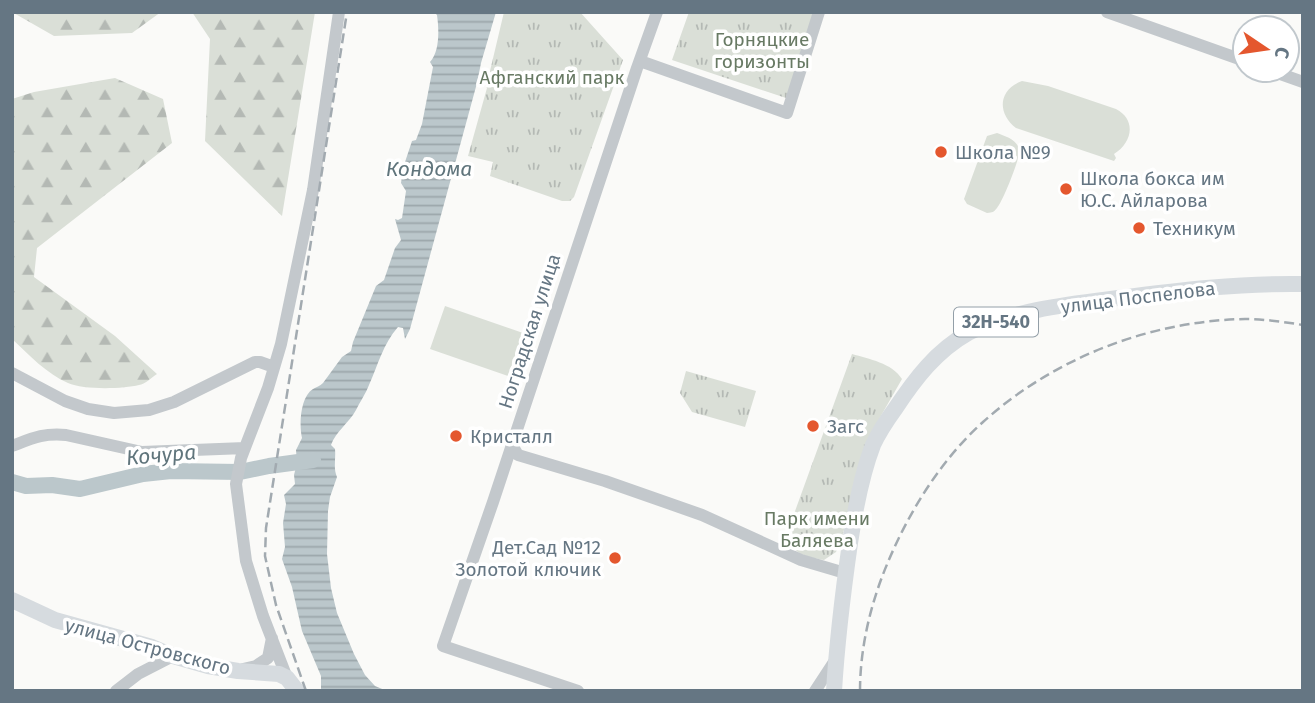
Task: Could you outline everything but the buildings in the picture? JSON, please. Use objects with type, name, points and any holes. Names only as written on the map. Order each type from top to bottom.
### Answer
[{"type":"main road","name":"улица Поспелова","points":[[845,573],[853,521],[874,443],[930,362],[953,342],[970,332],[1022,314],[1074,304],[1219,286],[1303,284]]},
{"type":"main road","name":"32Н-540","points":[[834,691],[845,573]]},
{"type":"main road","name":"улица Островского","points":[[12,600],[55,620],[152,647],[173,656],[208,666],[279,674],[292,684]]},
{"type":"street","points":[[292,684],[263,616],[246,561],[236,484],[243,453],[268,388],[281,344],[313,191],[339,12]]},
{"type":"street","name":"Ноградская улица","points":[[578,691],[443,646],[657,12]]},
{"type":"street","points":[[640,61],[787,113],[820,12]]},
{"type":"street","points":[[1107,12],[1231,56]]},
{"type":"street","points":[[12,373],[65,401],[88,409],[114,413],[149,411],[174,402],[255,362],[274,366]]},
{"type":"street","points":[[12,446],[45,434],[54,434],[142,452],[243,453]]},
{"type":"street","points":[[512,445],[518,455],[605,481],[702,515],[801,559],[845,573]]},
{"type":"street","points":[[238,671],[263,663],[268,657],[272,638]]},
{"type":"street","points":[[116,691],[138,674],[173,656]]},
{"type":"street","points":[[816,691],[836,659]]},
{"type":"green space","points":[[12,12],[161,12],[132,33],[54,36]]},
{"type":"green space","points":[[192,12],[315,12],[282,216],[205,141],[210,39]]},
{"type":"green space","name":"Афганский парк","points":[[504,12],[580,12],[623,60],[574,197],[570,201],[562,201],[490,176],[493,162],[468,156],[487,88],[482,76],[490,71]]},
{"type":"green space","name":"Горняцкие горизонты","points":[[689,12],[815,12],[786,98],[672,60]]},
{"type":"green space","points":[[115,78],[163,99],[172,143],[37,248],[34,277],[115,336],[157,374],[139,385],[93,388],[75,385],[53,375],[12,339],[12,99],[34,92]]},
{"type":"green space","points":[[1022,81],[1048,86],[1116,109],[1123,114],[1130,132],[1125,144],[1114,154],[1114,161],[1016,128],[1006,116],[1003,102],[1008,90]]},
{"type":"green space","points":[[997,133],[1014,141],[1019,154],[1011,180],[999,204],[994,212],[987,213],[967,204],[964,199],[987,136]]},
{"type":"green space","points":[[445,306],[523,333],[508,376],[430,349]]},
{"type":"green space","name":"Парк имени Баляева","points":[[852,354],[886,365],[902,379],[863,451],[842,538],[836,552],[824,560],[796,551],[786,536]]},
{"type":"green space","points":[[686,371],[756,391],[745,427],[692,412],[680,393]]},
{"type":"water","name":"Кондома","points":[[434,12],[496,12],[410,329],[405,339],[403,328],[398,327],[393,334],[356,410],[331,445],[335,449],[337,477],[328,511],[327,554],[331,588],[337,613],[365,675],[375,686],[387,691],[321,691],[321,676],[302,631],[292,587],[282,559],[285,547],[284,495],[295,484],[296,450],[302,438],[301,419],[305,398],[323,383],[342,357],[351,351],[376,286],[384,280],[395,248],[401,240],[395,219],[402,218],[406,191],[401,183],[404,165],[412,141],[416,140],[422,124],[433,67],[430,62],[437,46],[438,21]]},
{"type":"waterway","name":"Кочура","points":[[12,482],[26,486],[52,485],[80,489],[143,474],[171,471],[240,472],[313,460]]},
{"type":"railway","points":[[306,691],[276,605],[265,556],[266,528],[347,12]]},
{"type":"railway","points":[[860,691],[868,625],[882,577],[897,543],[940,469],[983,422],[1040,379],[1105,347],[1139,336],[1209,321],[1245,319],[1303,325]]},
{"type":"place","name":"Школа №9","points":[[941,152]]},
{"type":"place","name":"Школа бокса им Ю.С. Айларова","points":[[1066,189]]},
{"type":"place","name":"Техникум","points":[[1139,228]]},
{"type":"place","name":"Загс","points":[[813,426]]},
{"type":"place","name":"Кристалл","points":[[456,436]]},
{"type":"place","name":"Дет.Сад №12 Золотой ключик","points":[[615,558]]}]
